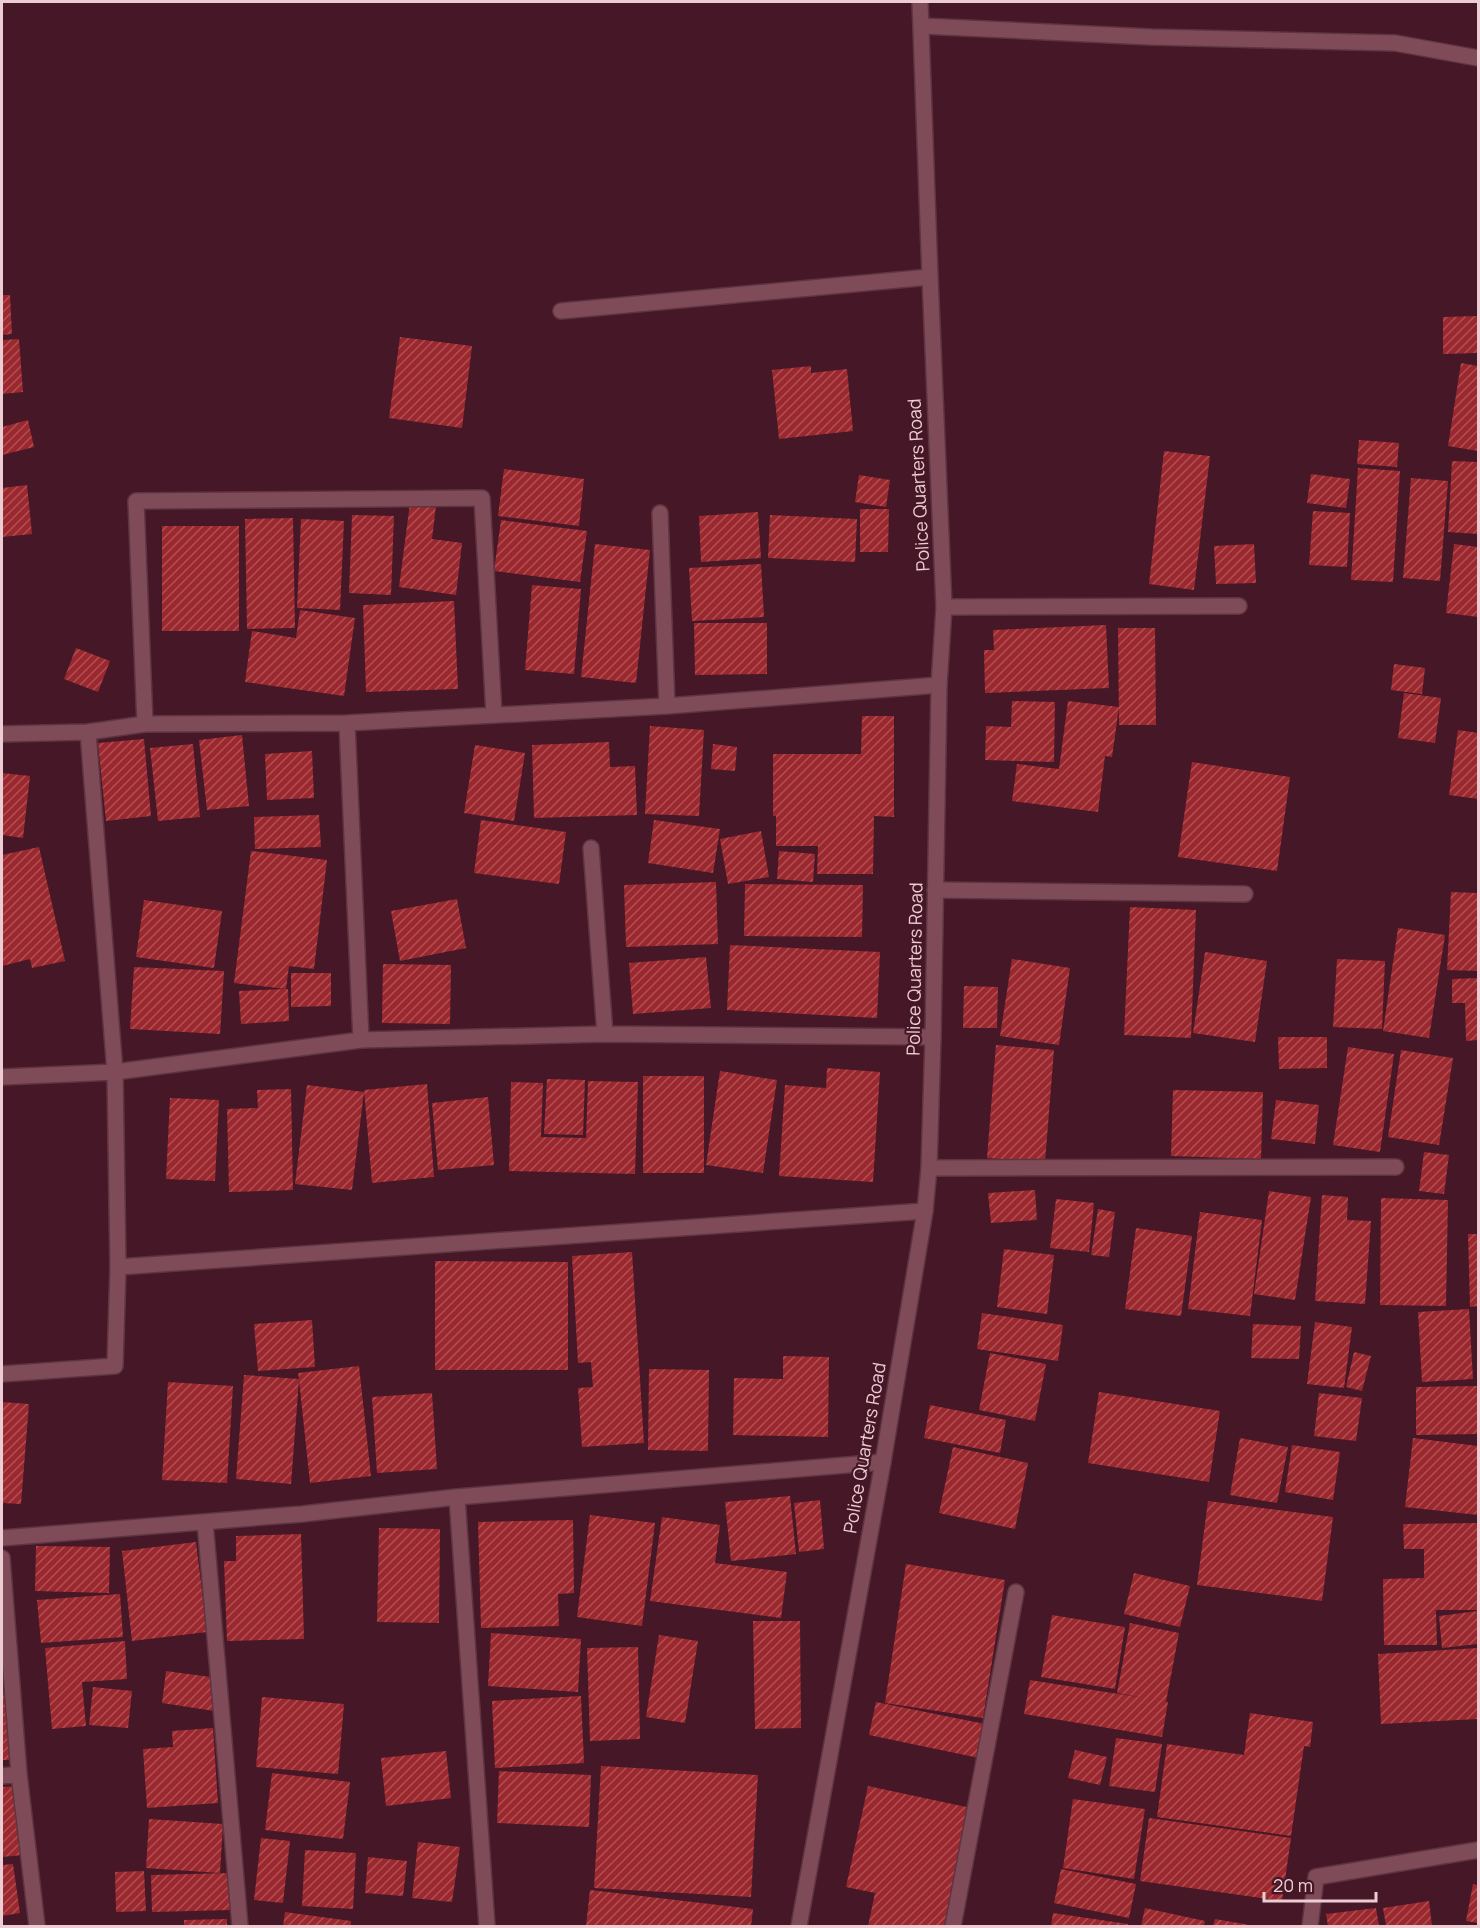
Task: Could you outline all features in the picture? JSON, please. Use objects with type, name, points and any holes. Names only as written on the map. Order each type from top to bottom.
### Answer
[{"type":"street","name":"Police Quarters Road","points":[[799,1926],[883,1462],[925,1211],[929,1168],[939,685],[944,607],[920,2]]},
{"type":"street","points":[[922,26],[1151,37],[1395,43],[1479,58]]},
{"type":"street","points":[[561,311],[930,277]]},
{"type":"street","points":[[145,724],[136,501],[482,498],[494,715]]},
{"type":"street","points":[[660,513],[667,706]]},
{"type":"street","points":[[944,607],[1239,606]]},
{"type":"street","points":[[2,734],[88,732],[145,724],[347,723],[667,706],[939,685]]},
{"type":"street","points":[[347,723],[361,1040]]},
{"type":"street","points":[[2,1374],[115,1365],[118,1267],[115,1072],[88,732]]},
{"type":"street","points":[[591,848],[605,1034]]},
{"type":"street","points":[[935,890],[1245,894]]},
{"type":"street","points":[[2,1077],[115,1072],[361,1040],[605,1034],[933,1037]]},
{"type":"street","points":[[929,1168],[1396,1167]]},
{"type":"street","points":[[118,1267],[925,1211]]},
{"type":"street","points":[[2,1538],[302,1514],[457,1497],[883,1462]]},
{"type":"street","points":[[457,1497],[487,1926]]},
{"type":"street","points":[[205,1522],[240,1926]]},
{"type":"street","points":[[2,1558],[19,1774],[37,1926]]},
{"type":"street","points":[[953,1926],[1016,1592]]},
{"type":"street","points":[[2,1776],[19,1774]]},
{"type":"street","points":[[1310,1926],[1316,1877],[1479,1850]]},
{"type":"building","points":[[2,295],[10,295],[12,334],[2,335]]},
{"type":"building","points":[[1478,316],[1478,353],[1443,354],[1443,317]]},
{"type":"building","points":[[400,337],[472,346],[462,428],[389,418]]},
{"type":"building","points":[[19,339],[23,392],[2,394],[2,340]]},
{"type":"building","points":[[1461,363],[1478,366],[1478,451],[1448,446]]},
{"type":"building","points":[[811,366],[811,373],[847,369],[853,431],[779,439],[772,370]]},
{"type":"building","points":[[28,420],[34,447],[2,455],[2,427]]},
{"type":"building","points":[[1359,440],[1399,443],[1397,467],[1357,464]]},
{"type":"building","points":[[1164,451],[1210,456],[1194,590],[1149,584]]},
{"type":"building","points":[[1452,461],[1478,462],[1478,534],[1448,532]]},
{"type":"building","points":[[1358,468],[1400,471],[1393,582],[1351,580]]},
{"type":"building","points":[[504,469],[584,479],[579,526],[498,516]]},
{"type":"building","points":[[1311,474],[1350,479],[1346,508],[1307,503]]},
{"type":"building","points":[[859,475],[890,480],[886,507],[855,502]]},
{"type":"building","points":[[1411,478],[1448,481],[1440,581],[1403,578]]},
{"type":"building","points":[[27,485],[32,534],[2,537],[2,488]]},
{"type":"building","points":[[410,503],[436,506],[432,539],[462,543],[456,595],[399,587]]},
{"type":"building","points":[[860,509],[889,509],[888,552],[860,552]]},
{"type":"building","points":[[1313,511],[1350,513],[1347,567],[1309,565]]},
{"type":"building","points":[[758,512],[761,558],[701,562],[699,516]]},
{"type":"building","points":[[352,515],[394,516],[391,595],[349,593]]},
{"type":"building","points":[[770,515],[857,519],[855,562],[768,558]]},
{"type":"building","points":[[293,518],[295,628],[247,629],[245,519]]},
{"type":"building","points":[[301,519],[344,521],[340,610],[297,608]]},
{"type":"building","points":[[501,520],[587,531],[580,582],[494,571]]},
{"type":"building","points":[[162,526],[239,526],[239,631],[162,631]]},
{"type":"building","points":[[595,544],[650,550],[636,683],[581,677]]},
{"type":"building","points":[[1254,544],[1256,583],[1216,584],[1214,546]]},
{"type":"building","points":[[1454,544],[1478,547],[1478,617],[1446,613]]},
{"type":"building","points":[[761,564],[764,617],[692,621],[689,568]]},
{"type":"building","points":[[532,585],[581,589],[574,674],[525,670]]},
{"type":"building","points":[[454,601],[458,689],[366,692],[363,605]]},
{"type":"building","points":[[300,610],[355,618],[344,696],[245,682],[252,631],[296,638]]},
{"type":"building","points":[[694,623],[767,623],[767,674],[695,675]]},
{"type":"building","points":[[1106,625],[1109,688],[985,693],[984,650],[994,650],[993,630]]},
{"type":"building","points":[[1118,628],[1155,628],[1156,725],[1119,725]]},
{"type":"building","points":[[76,648],[110,661],[98,692],[64,679]]},
{"type":"building","points":[[1394,664],[1425,668],[1422,694],[1391,690]]},
{"type":"building","points":[[1404,693],[1441,698],[1435,743],[1398,738]]},
{"type":"building","points":[[1012,701],[1055,702],[1054,762],[985,760],[986,726],[1011,727]]},
{"type":"building","points":[[1068,701],[1119,707],[1112,757],[1105,756],[1098,812],[1012,801],[1017,764],[1059,769]]},
{"type":"building","points":[[862,716],[894,716],[894,817],[874,816],[873,874],[817,874],[818,846],[776,846],[776,816],[773,816],[773,754],[861,754]]},
{"type":"building","points":[[650,726],[704,730],[699,816],[645,814]]},
{"type":"building","points":[[1458,730],[1478,733],[1478,799],[1449,795]]},
{"type":"building","points":[[242,735],[249,806],[207,810],[199,740]]},
{"type":"building","points":[[144,739],[151,816],[106,821],[98,743]]},
{"type":"building","points":[[609,742],[610,767],[635,766],[637,815],[534,818],[532,745]]},
{"type":"building","points":[[193,744],[200,817],[158,821],[150,748]]},
{"type":"building","points":[[713,744],[737,747],[735,771],[711,769]]},
{"type":"building","points":[[475,745],[525,753],[514,821],[464,813]]},
{"type":"building","points":[[312,751],[314,798],[267,800],[265,754]]},
{"type":"building","points":[[1192,762],[1290,777],[1277,871],[1178,857]]},
{"type":"building","points":[[2,773],[30,776],[23,838],[2,835]]},
{"type":"building","points":[[319,815],[321,847],[255,849],[254,817]]},
{"type":"building","points":[[481,820],[566,832],[559,884],[474,873]]},
{"type":"building","points":[[654,820],[720,829],[713,873],[648,863]]},
{"type":"building","points":[[761,831],[769,877],[728,884],[720,839]]},
{"type":"building","points":[[39,847],[65,961],[32,968],[30,959],[2,966],[2,855]]},
{"type":"building","points":[[251,851],[327,860],[314,969],[289,966],[286,989],[234,983]]},
{"type":"building","points":[[779,851],[815,854],[813,882],[777,879]]},
{"type":"building","points":[[716,882],[718,944],[626,947],[624,885]]},
{"type":"building","points":[[745,884],[863,885],[862,937],[744,936]]},
{"type":"building","points":[[1451,892],[1478,893],[1478,971],[1447,970]]},
{"type":"building","points":[[457,899],[466,948],[400,961],[391,911]]},
{"type":"building","points":[[144,900],[222,911],[214,968],[136,957]]},
{"type":"building","points":[[1130,907],[1196,910],[1191,1038],[1124,1035]]},
{"type":"building","points":[[1398,928],[1445,935],[1429,1038],[1383,1031]]},
{"type":"building","points":[[730,945],[880,952],[877,1018],[727,1010]]},
{"type":"building","points":[[1205,952],[1267,961],[1255,1042],[1193,1033]]},
{"type":"building","points":[[706,957],[711,1008],[633,1014],[629,963]]},
{"type":"building","points":[[1012,959],[1070,968],[1059,1045],[1000,1036]]},
{"type":"building","points":[[1337,959],[1385,961],[1382,1029],[1333,1027]]},
{"type":"building","points":[[383,964],[451,965],[450,1024],[382,1023]]},
{"type":"building","points":[[134,967],[224,971],[220,1034],[130,1029]]},
{"type":"building","points":[[291,973],[331,973],[331,1006],[291,1007]]},
{"type":"building","points":[[1478,978],[1478,1040],[1466,1041],[1465,1003],[1452,1003],[1452,979]]},
{"type":"building","points":[[964,986],[998,987],[997,1028],[963,1028]]},
{"type":"building","points":[[288,989],[289,1021],[241,1024],[239,991]]},
{"type":"building","points":[[1278,1037],[1327,1037],[1327,1068],[1279,1069]]},
{"type":"building","points":[[996,1045],[1054,1050],[1045,1162],[987,1158]]},
{"type":"building","points":[[1348,1047],[1394,1054],[1380,1152],[1333,1145]]},
{"type":"building","points":[[1401,1050],[1453,1058],[1439,1145],[1388,1137]]},
{"type":"building","points":[[827,1068],[880,1072],[873,1182],[779,1176],[785,1085],[826,1088]]},
{"type":"building","points":[[720,1071],[777,1080],[763,1173],[706,1165]]},
{"type":"building","points":[[643,1076],[704,1076],[704,1173],[643,1173]]},
{"type":"building","points":[[547,1079],[585,1080],[583,1135],[544,1134]]},
{"type":"building","points":[[588,1081],[638,1082],[635,1174],[509,1171],[511,1082],[543,1083],[541,1137],[586,1138]]},
{"type":"building","points":[[427,1084],[434,1177],[372,1183],[364,1090]]},
{"type":"building","points":[[307,1085],[364,1092],[352,1190],[295,1184]]},
{"type":"building","points":[[291,1089],[293,1190],[229,1192],[227,1109],[258,1108],[257,1090]]},
{"type":"building","points":[[1173,1090],[1263,1092],[1261,1159],[1171,1156]]},
{"type":"building","points":[[488,1097],[494,1165],[438,1170],[432,1103]]},
{"type":"building","points":[[170,1098],[219,1100],[215,1181],[166,1179]]},
{"type":"building","points":[[1276,1100],[1319,1105],[1315,1144],[1271,1139]]},
{"type":"building","points":[[1424,1152],[1449,1155],[1444,1194],[1419,1191]]},
{"type":"building","points":[[1035,1190],[1037,1220],[991,1223],[988,1193]]},
{"type":"building","points":[[1269,1191],[1311,1197],[1295,1300],[1254,1294]]},
{"type":"building","points":[[1322,1195],[1348,1197],[1347,1220],[1371,1221],[1365,1304],[1315,1301]]},
{"type":"building","points":[[1381,1198],[1448,1200],[1446,1306],[1380,1305]]},
{"type":"building","points":[[1056,1199],[1094,1203],[1089,1252],[1050,1248]]},
{"type":"building","points":[[1098,1209],[1115,1212],[1109,1257],[1091,1255]]},
{"type":"building","points":[[1200,1212],[1262,1220],[1250,1316],[1188,1309]]},
{"type":"building","points":[[1136,1228],[1192,1236],[1181,1316],[1125,1309]]},
{"type":"building","points":[[1468,1234],[1478,1234],[1478,1306],[1470,1307]]},
{"type":"building","points":[[1004,1249],[1054,1255],[1047,1314],[997,1307]]},
{"type":"building","points":[[632,1252],[644,1443],[582,1447],[578,1388],[593,1387],[591,1362],[578,1363],[572,1256]]},
{"type":"building","points":[[435,1261],[568,1262],[568,1370],[435,1370]]},
{"type":"building","points":[[1469,1309],[1473,1379],[1422,1382],[1418,1312]]},
{"type":"building","points":[[982,1313],[1063,1325],[1058,1361],[977,1349]]},
{"type":"building","points":[[312,1320],[315,1367],[258,1371],[254,1324]]},
{"type":"building","points":[[1315,1322],[1352,1327],[1344,1388],[1307,1384]]},
{"type":"building","points":[[1253,1324],[1301,1326],[1299,1359],[1251,1358]]},
{"type":"building","points":[[1354,1352],[1371,1356],[1362,1391],[1346,1387]]},
{"type":"building","points":[[990,1353],[1046,1364],[1035,1421],[979,1410]]},
{"type":"building","points":[[783,1356],[829,1357],[828,1437],[733,1435],[734,1378],[783,1379]]},
{"type":"building","points":[[359,1366],[371,1476],[310,1483],[299,1380],[291,1484],[236,1479],[244,1375],[299,1379],[298,1373]]},
{"type":"building","points":[[649,1369],[709,1370],[708,1451],[648,1450]]},
{"type":"building","points":[[168,1382],[233,1386],[227,1483],[162,1480]]},
{"type":"building","points":[[1477,1386],[1478,1434],[1416,1435],[1416,1387]]},
{"type":"building","points":[[1099,1392],[1220,1411],[1209,1482],[1088,1463]]},
{"type":"building","points":[[432,1393],[437,1469],[377,1473],[372,1397]]},
{"type":"building","points":[[1319,1393],[1362,1398],[1356,1441],[1314,1436]]},
{"type":"building","points":[[2,1402],[29,1404],[21,1504],[2,1503]]},
{"type":"building","points":[[930,1405],[1006,1420],[1000,1453],[924,1438]]},
{"type":"building","points":[[1240,1438],[1288,1447],[1277,1503],[1230,1495]]},
{"type":"building","points":[[1413,1438],[1478,1446],[1478,1515],[1405,1507]]},
{"type":"building","points":[[1292,1445],[1340,1452],[1333,1500],[1285,1492]]},
{"type":"building","points":[[953,1447],[1028,1463],[1015,1529],[939,1513]]},
{"type":"building","points":[[790,1496],[796,1554],[731,1561],[725,1502]]},
{"type":"building","points":[[820,1500],[824,1549],[799,1552],[794,1503]]},
{"type":"building","points":[[1208,1501],[1333,1517],[1322,1601],[1197,1585]]},
{"type":"building","points":[[590,1515],[655,1523],[642,1626],[577,1617]]},
{"type":"building","points":[[662,1517],[720,1525],[715,1563],[787,1572],[781,1618],[650,1601]]},
{"type":"building","points":[[573,1520],[574,1593],[558,1594],[559,1626],[481,1628],[478,1522]]},
{"type":"building","points":[[1478,1523],[1478,1610],[1436,1610],[1437,1645],[1384,1645],[1383,1579],[1424,1578],[1424,1549],[1404,1549],[1403,1524]]},
{"type":"building","points":[[379,1528],[440,1529],[439,1623],[377,1622]]},
{"type":"building","points":[[301,1534],[304,1639],[227,1641],[224,1561],[236,1561],[236,1536]]},
{"type":"building","points":[[196,1542],[207,1632],[132,1641],[122,1551]]},
{"type":"building","points":[[36,1546],[110,1547],[109,1593],[35,1591]]},
{"type":"building","points":[[906,1564],[1005,1580],[983,1718],[885,1703]]},
{"type":"building","points":[[1134,1573],[1190,1586],[1180,1627],[1124,1614]]},
{"type":"building","points":[[120,1594],[123,1637],[41,1643],[37,1600]]},
{"type":"building","points":[[1478,1611],[1478,1644],[1442,1648],[1439,1616]]},
{"type":"building","points":[[1052,1615],[1125,1627],[1115,1689],[1041,1677]]},
{"type":"building","points":[[753,1621],[800,1621],[801,1728],[755,1729]]},
{"type":"building","points":[[1130,1623],[1179,1633],[1162,1737],[1024,1714],[1030,1680],[1144,1698],[1117,1693]]},
{"type":"building","points":[[491,1633],[581,1639],[578,1692],[488,1686]]},
{"type":"building","points":[[659,1635],[698,1641],[685,1723],[646,1717]]},
{"type":"building","points":[[125,1641],[127,1679],[82,1682],[86,1726],[52,1729],[45,1648]]},
{"type":"building","points":[[638,1647],[640,1739],[590,1741],[587,1648]]},
{"type":"building","points":[[1478,1648],[1478,1719],[1381,1724],[1378,1654]]},
{"type":"building","points":[[166,1671],[218,1678],[214,1711],[162,1703]]},
{"type":"building","points":[[93,1687],[132,1691],[128,1728],[89,1725]]},
{"type":"building","points":[[2,1691],[7,1691],[9,1760],[2,1760]]},
{"type":"building","points":[[581,1696],[584,1763],[495,1768],[492,1701]]},
{"type":"building","points":[[262,1697],[344,1704],[338,1774],[256,1767]]},
{"type":"building","points":[[876,1702],[985,1724],[979,1758],[869,1735]]},
{"type":"building","points":[[1250,1713],[1313,1722],[1310,1747],[1304,1746],[1291,1836],[1157,1817],[1167,1744],[1244,1755]]},
{"type":"building","points":[[213,1728],[218,1803],[147,1808],[143,1749],[173,1747],[172,1731]]},
{"type":"building","points":[[1116,1738],[1162,1744],[1155,1792],[1109,1786]]},
{"type":"building","points":[[1075,1750],[1107,1757],[1100,1785],[1068,1778]]},
{"type":"building","points":[[446,1751],[451,1798],[386,1806],[381,1758]]},
{"type":"building","points":[[601,1766],[758,1775],[751,1897],[594,1888]]},
{"type":"building","points":[[499,1771],[591,1775],[589,1827],[497,1823]]},
{"type":"building","points":[[272,1773],[350,1782],[343,1839],[265,1830]]},
{"type":"building","points":[[17,1786],[23,1855],[2,1857],[2,1787]]},
{"type":"building","points":[[868,1786],[971,1808],[946,1926],[868,1926],[875,1893],[846,1887]]},
{"type":"building","points":[[1073,1799],[1145,1809],[1134,1879],[1063,1868]]},
{"type":"building","points":[[1149,1818],[1291,1838],[1282,1901],[1140,1881]]},
{"type":"building","points":[[149,1819],[223,1824],[220,1873],[146,1868]]},
{"type":"building","points":[[261,1838],[290,1841],[283,1903],[254,1900]]},
{"type":"building","points":[[418,1842],[460,1847],[452,1902],[412,1898]]},
{"type":"building","points":[[305,1850],[356,1853],[353,1909],[302,1906]]},
{"type":"building","points":[[368,1857],[407,1861],[403,1896],[365,1893]]},
{"type":"building","points":[[13,1864],[20,1913],[2,1916],[2,1865]]},
{"type":"building","points":[[1061,1869],[1136,1884],[1129,1918],[1054,1903]]},
{"type":"building","points":[[144,1871],[146,1911],[116,1912],[115,1872]]},
{"type":"building","points":[[230,1873],[231,1910],[152,1912],[151,1875]]},
{"type":"building","points":[[1473,1884],[1478,1885],[1478,1923],[1466,1921]]},
{"type":"building","points":[[590,1890],[753,1909],[751,1926],[586,1926]]},
{"type":"building","points":[[1429,1901],[1432,1926],[1386,1926],[1383,1908]]},
{"type":"building","points":[[1145,1908],[1205,1921],[1204,1926],[1141,1926]]},
{"type":"building","points":[[1376,1908],[1379,1926],[1328,1926],[1326,1914]]},
{"type":"building","points":[[285,1912],[351,1921],[351,1926],[283,1926]]},
{"type":"building","points":[[1053,1913],[1128,1924],[1128,1926],[1051,1926]]},
{"type":"building","points":[[227,1919],[227,1926],[184,1926],[184,1920]]},
{"type":"building","points":[[1215,1919],[1250,1925],[1250,1926],[1213,1926]]}]
